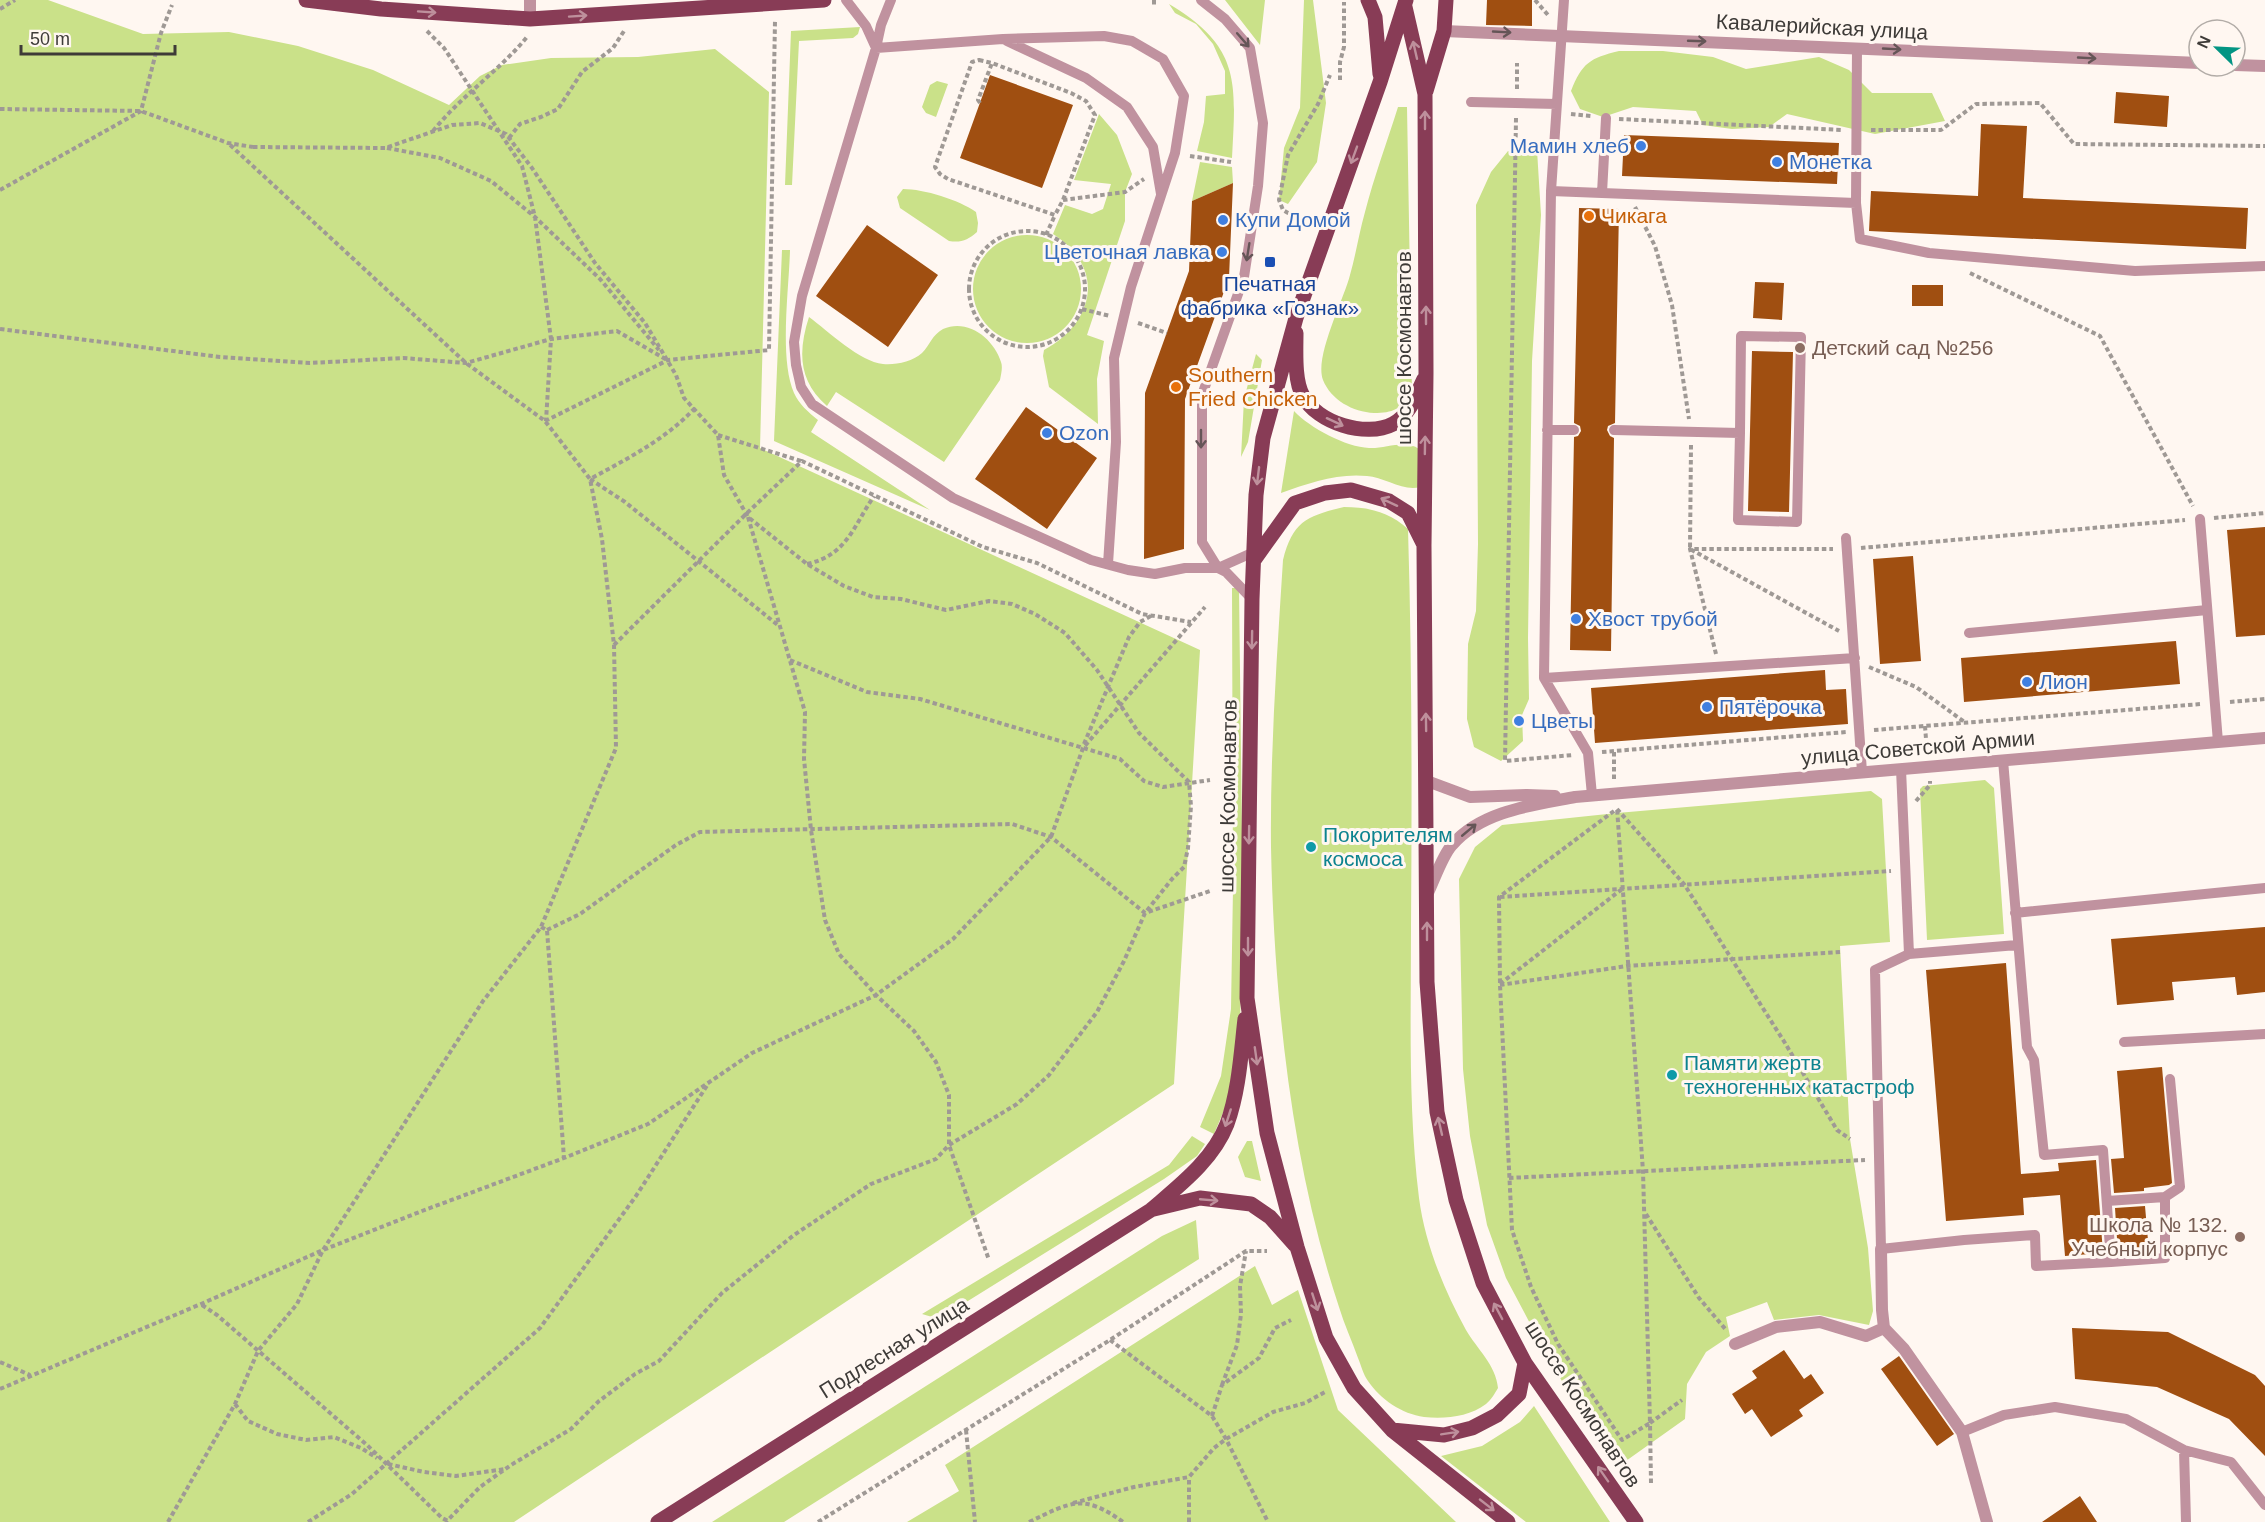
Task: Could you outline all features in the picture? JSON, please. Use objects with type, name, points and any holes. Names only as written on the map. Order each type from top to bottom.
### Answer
[{"type":"main road","points":[[306,0],[381,9],[530,19],[824,0]]},
{"type":"main road","points":[[1368,0],[1375,17],[1380,82]]},
{"type":"main road","name":"шоссе Космонавтов","points":[[1425,94],[1444,31],[1446,0]]},
{"type":"main road","name":"шоссе Космонавтов","points":[[1404,2],[1380,82],[1296,318],[1263,438],[1256,495],[1252,599],[1247,998],[1268,1133],[1296,1247],[1326,1338],[1354,1388],[1392,1430],[1508,1522]]},
{"type":"main road","name":"шоссе Космонавтов","points":[[1404,2],[1425,94],[1424,546],[1427,982],[1437,1112],[1456,1200],[1483,1283],[1525,1363],[1636,1522]]},
{"type":"main road","points":[[1296,318],[1296,371],[1302,396],[1317,412],[1339,425],[1368,429],[1393,424],[1408,411],[1426,374]]},
{"type":"main road","points":[[1254,556],[1295,503],[1325,493],[1351,490],[1389,501],[1408,513],[1424,546]]},
{"type":"main road","points":[[1152,1210],[1186,1180],[1209,1155],[1227,1124],[1241,1057],[1247,998]]},
{"type":"main road","points":[[1152,1210],[1200,1198],[1251,1204],[1270,1217],[1296,1247]]},
{"type":"main road","name":"Подлесная улица","points":[[658,1522],[1152,1210]]},
{"type":"main road","points":[[1392,1430],[1444,1435],[1472,1428],[1497,1415],[1519,1394],[1525,1363]]},
{"type":"street","points":[[530,0],[530,19]]},
{"type":"street","name":"Кавалерийская улица","points":[[1444,31],[2187,62]]},
{"type":"street","points":[[2247,65],[2265,66]]},
{"type":"street","name":"улица Советской Армии","points":[[1427,896],[1451,846],[1476,824],[1523,807],[1575,797],[2265,738]]},
{"type":"street","name":"улица Советской Армии","points":[[1427,781],[1470,797],[1527,795],[1575,797]]},
{"type":"street","points":[[1881,1249],[1884,1328],[1904,1350],[1962,1432],[1987,1522]]},
{"type":"street","points":[[1735,1344],[1776,1327],[1820,1322],[1866,1336],[1884,1328]]},
{"type":"lane","points":[[846,0],[866,26],[876,48]]},
{"type":"lane","points":[[891,0],[881,25],[802,296],[794,342],[796,365],[801,387],[812,404],[953,498],[1091,560],[1128,570],[1155,574],[1185,568],[1218,568],[1254,556]]},
{"type":"lane","points":[[1201,0],[1225,20],[1250,48],[1263,123],[1258,186],[1244,277],[1202,395],[1202,542],[1218,568],[1226,572],[1252,599]]},
{"type":"lane","points":[[1564,0],[1551,191],[1544,678],[1588,753],[1592,795]]},
{"type":"lane","points":[[876,48],[1003,39],[1104,36],[1132,41],[1163,59],[1184,96],[1175,153],[1131,287],[1114,358],[1116,442],[1108,564]]},
{"type":"lane","points":[[1003,39],[1086,78],[1126,107],[1153,147],[1161,195]]},
{"type":"lane","points":[[1857,48],[1856,203],[1860,239],[1929,253],[2135,271],[2265,266]]},
{"type":"lane","points":[[1471,102],[1557,104]]},
{"type":"lane","points":[[1602,193],[1606,118]]},
{"type":"lane","points":[[1551,191],[1856,203]]},
{"type":"lane","points":[[1741,336],[1802,337],[1797,522],[1738,520],[1740,433],[1741,336]]},
{"type":"lane","points":[[1547,430],[1574,430]]},
{"type":"lane","points":[[1614,430],[1740,433]]},
{"type":"lane","points":[[2200,519],[2218,742]]},
{"type":"lane","points":[[1846,544],[1862,772]]},
{"type":"lane","points":[[1969,633],[2207,610]]},
{"type":"lane","points":[[1544,678],[1855,658]]},
{"type":"lane","points":[[2003,760],[2027,1047],[2034,1060],[2044,1155],[2103,1150],[2111,1262]]},
{"type":"lane","points":[[1901,769],[1909,954]]},
{"type":"lane","points":[[2015,913],[2265,888]]},
{"type":"lane","points":[[2017,945],[1909,954],[1875,970],[1881,1249],[2035,1235],[2036,1266],[2165,1258],[2165,1197]]},
{"type":"lane","points":[[2124,1042],[2265,1034]]},
{"type":"lane","points":[[2107,1201],[2165,1197],[2180,1187],[2170,1079]]},
{"type":"lane","points":[[1962,1432],[2004,1415],[2055,1407],[2126,1419],[2184,1450],[2231,1462],[2265,1505]]},
{"type":"lane","points":[[2184,1450],[2186,1522]]},
{"type":"path","points":[[0,9],[15,0]]},
{"type":"path","points":[[1340,80],[1340,62],[1344,46],[1344,2]]},
{"type":"path","points":[[0,190],[141,111],[161,33],[172,5]]},
{"type":"path","points":[[545,422],[668,360],[769,350],[775,21]]},
{"type":"path","points":[[427,31],[444,48],[522,166],[535,217],[551,339],[545,422]]},
{"type":"path","points":[[509,138],[520,124],[558,109],[582,72],[613,48],[624,31]]},
{"type":"path","points":[[432,132],[472,91],[512,55],[527,37]]},
{"type":"path","points":[[1046,235],[1056,215],[1063,200],[1095,115],[1086,101],[1071,93],[992,63],[979,60],[972,62],[936,167],[940,174],[948,179],[1056,215]]},
{"type":"path","points":[[980,103],[978,100],[992,63]]},
{"type":"path","points":[[1517,63],[1505,761],[2265,699]]},
{"type":"path","points":[[1295,217],[1283,210],[1279,200],[1288,155],[1318,104],[1330,75]]},
{"type":"path","points":[[0,109],[141,111],[228,143],[253,147],[386,148],[441,158],[491,181],[535,217],[600,279],[668,360]]},
{"type":"path","points":[[1567,113],[1606,118]]},
{"type":"path","points":[[386,148],[452,125],[480,123],[509,138],[532,168],[595,263],[645,323],[676,375],[684,398],[718,435],[724,475],[747,515],[805,712],[804,759],[825,920],[839,954],[876,995],[914,1031],[936,1062],[949,1095],[949,1145],[989,1260]]},
{"type":"path","points":[[228,143],[466,363],[545,422],[590,479],[626,502],[780,627]]},
{"type":"path","points":[[2074,144],[2265,146]]},
{"type":"path","points":[[1037,231],[1046,235],[1056,238],[1071,251],[1082,269],[1085,289],[1082,309],[1072,326],[1056,339],[1037,346],[1017,347],[998,340],[983,327],[977,318],[972,309],[969,290],[972,269],[982,252],[998,239],[1016,232],[1037,231]]},
{"type":"path","points":[[1961,268],[2100,336],[2200,519]]},
{"type":"path","points":[[1153,327],[1167,333]]},
{"type":"path","points":[[0,329],[231,358],[310,363],[403,358],[466,363],[551,339],[616,330],[668,360]]},
{"type":"path","points":[[590,479],[628,459],[673,429],[695,408]]},
{"type":"path","points":[[718,435],[802,461],[983,547],[1037,563],[1142,614],[1191,622]]},
{"type":"path","points":[[614,645],[802,461]]},
{"type":"path","points":[[168,1522],[235,1404],[258,1351],[297,1304],[324,1251],[483,1001],[541,927],[616,748],[614,645],[602,539],[590,479]]},
{"type":"path","points":[[807,564],[832,556],[844,544],[874,496]]},
{"type":"path","points":[[1719,666],[1690,549],[1846,544],[2265,513]]},
{"type":"path","points":[[201,1305],[258,1351],[385,1462],[447,1521],[480,1487],[506,1468],[571,1429],[598,1401],[634,1374],[659,1361],[722,1293],[794,1235],[871,1184],[936,1159],[949,1145],[1017,1104],[1049,1075],[1096,1012],[1124,961],[1145,913],[1184,867],[1188,848],[1191,806],[1189,782],[1139,733],[1097,669],[1065,633],[1035,614],[1012,604],[989,601],[946,610],[901,599],[873,597],[844,586],[807,564],[747,515]]},
{"type":"path","points":[[1083,748],[1205,607]]},
{"type":"path","points":[[0,1389],[324,1251],[648,1124],[752,1053],[876,995],[953,939],[1050,837],[1083,748],[1129,637],[1140,622],[1151,615]]},
{"type":"path","points":[[790,660],[867,692],[920,699],[1119,759],[1144,781],[1163,787],[1210,780]]},
{"type":"path","points":[[1617,808],[1684,884],[1733,958],[1837,1130],[1850,1139]]},
{"type":"path","points":[[1617,808],[1643,1171],[1651,1483]]},
{"type":"path","points":[[1499,897],[1617,808]]},
{"type":"path","points":[[547,930],[580,914],[676,845],[700,832],[1012,825],[1050,837],[1145,913]]},
{"type":"path","points":[[1499,897],[1905,871]]},
{"type":"path","points":[[1500,985],[1623,889]]},
{"type":"path","points":[[1145,913],[1210,891]]},
{"type":"path","points":[[1499,897],[1500,985],[1512,1230],[1531,1287],[1557,1344],[1622,1440],[1682,1400]]},
{"type":"path","points":[[541,927],[547,930]]},
{"type":"path","points":[[547,930],[564,1158]]},
{"type":"path","points":[[1500,985],[1628,966],[1840,952]]},
{"type":"path","points":[[308,1522],[352,1494],[385,1462],[540,1328],[636,1196],[709,1083],[752,1053]]},
{"type":"path","points":[[1509,1178],[1879,1160]]},
{"type":"path","points":[[1645,1214],[1699,1298],[1735,1344]]},
{"type":"path","points":[[818,1522],[1110,1340],[1246,1251],[1267,1251]]},
{"type":"path","points":[[1212,1416],[1237,1345],[1241,1314],[1240,1286],[1246,1251]]},
{"type":"path","points":[[1222,1384],[1258,1358],[1275,1329],[1291,1320]]},
{"type":"path","points":[[1110,1340],[1212,1416],[1268,1522]]},
{"type":"path","points":[[0,1362],[31,1376]]},
{"type":"path","points":[[1029,1522],[1073,1503],[1134,1487],[1189,1477],[1214,1448],[1226,1439],[1273,1412],[1305,1403],[1325,1392]]},
{"type":"path","points":[[235,1404],[249,1421],[277,1434],[306,1440],[334,1437],[362,1448],[385,1462],[424,1472],[456,1476],[506,1468]]},
{"type":"path","points":[[966,1430],[975,1522]]},
{"type":"path","points":[[1189,1477],[1189,1522]]},
{"type":"path","points":[[1073,1503],[1090,1503],[1107,1510],[1123,1522]]},
{"type":"green space","points":[[0,0],[48,0],[143,34],[229,32],[298,46],[373,70],[449,105],[480,76],[502,65],[551,58],[638,57],[715,49],[769,92],[760,448],[1200,650],[1174,1084],[514,1522],[0,1522]]},
{"type":"green space","points":[[1225,0],[1265,0],[1260,45]]},
{"type":"green space","points":[[1304,0],[1313,0],[1326,103],[1317,162],[1288,204],[1279,200],[1284,148],[1300,108]]},
{"type":"green space","points":[[1169,4],[1193,20],[1210,36],[1222,52],[1229,69],[1234,108],[1232,158],[1197,151],[1204,122],[1206,96],[1225,94],[1225,71],[1213,44],[1196,24],[1175,13]]},
{"type":"green space","points":[[860,27],[858,34],[853,38],[799,41],[792,185],[785,185],[791,31]]},
{"type":"green space","points":[[1619,51],[1663,51],[1713,57],[1746,69],[1819,57],[1849,70],[1872,93],[1932,93],[1945,121],[1875,134],[1787,114],[1769,127],[1732,129],[1703,125],[1696,111],[1633,107],[1603,117],[1580,109],[1571,91],[1583,68],[1594,59]]},
{"type":"green space","points":[[937,81],[948,84],[936,117],[926,113],[922,107],[930,85]]},
{"type":"green space","points":[[1398,107],[1407,107],[1412,393],[1396,409],[1374,413],[1358,410],[1337,399],[1323,380],[1321,370],[1326,343],[1350,275],[1369,199]]},
{"type":"green space","points":[[1099,114],[1117,135],[1132,174],[1125,192],[1125,221],[1087,335],[1104,341],[1097,379],[1098,424],[1049,387],[1043,356],[1044,350],[1074,325],[1083,310],[1088,294],[1087,278],[1081,263],[1070,248],[1053,234],[1065,205],[1092,214],[1103,209],[1111,184],[1074,180]]},
{"type":"green space","points":[[1537,150],[1541,215],[1532,361],[1529,699],[1522,715],[1523,741],[1501,761],[1474,747],[1467,719],[1468,644],[1476,611],[1478,544],[1476,205],[1491,172],[1508,151]]},
{"type":"green space","points":[[1200,162],[1232,167],[1233,183],[1192,201]]},
{"type":"green space","points":[[903,189],[951,199],[976,212],[977,232],[964,240],[949,241],[900,208],[897,197]]},
{"type":"green space","points":[[1027,235],[1048,239],[1066,250],[1077,268],[1081,289],[1077,310],[1066,328],[1048,339],[1027,343],[1006,339],[988,328],[977,310],[973,289],[977,268],[988,250],[1006,239]]},
{"type":"green space","points":[[782,250],[790,250],[786,343],[789,379],[798,401],[818,420],[811,432],[930,510],[774,441]]},
{"type":"green space","points":[[809,317],[854,352],[883,364],[914,359],[943,329],[962,326],[979,333],[993,346],[1002,366],[1000,380],[944,462],[836,392],[827,406],[817,396],[810,386],[803,365],[803,342]]},
{"type":"green space","points":[[1256,354],[1262,360],[1248,442],[1241,457],[1244,399]]},
{"type":"green space","points":[[1294,411],[1319,430],[1350,444],[1369,448],[1408,445],[1419,449],[1420,487],[1407,488],[1374,477],[1356,475],[1323,480],[1281,493]]},
{"type":"green space","points":[[1344,507],[1378,512],[1394,518],[1408,529],[1411,728],[1411,1063],[1415,1164],[1426,1232],[1443,1283],[1466,1330],[1494,1372],[1498,1388],[1490,1401],[1472,1412],[1440,1418],[1408,1413],[1392,1405],[1379,1394],[1363,1372],[1343,1320],[1322,1252],[1297,1138],[1281,1021],[1273,904],[1271,811],[1274,703],[1283,560],[1292,537],[1303,522],[1311,517]]},
{"type":"green space","points":[[1232,588],[1239,588],[1243,920],[1240,1022],[1230,1096],[1214,1134],[1200,1127],[1221,1076],[1231,1009]]},
{"type":"green space","points":[[1985,780],[1994,788],[2004,934],[1927,940],[1920,789],[1923,786]]},
{"type":"green space","points":[[1871,791],[1882,799],[1890,942],[1840,946],[1850,1139],[1868,1248],[1873,1311],[1869,1325],[1819,1315],[1774,1320],[1767,1302],[1726,1317],[1730,1336],[1706,1352],[1687,1384],[1685,1419],[1616,1468],[1573,1401],[1534,1331],[1506,1278],[1487,1225],[1470,1136],[1463,1069],[1459,879],[1475,847],[1502,825]]},
{"type":"green space","points":[[1192,1136],[1205,1144],[1197,1156],[1164,1179],[939,1319],[922,1314],[1169,1165]]},
{"type":"green space","points":[[1247,1141],[1252,1141],[1261,1181],[1245,1177],[1238,1157]]},
{"type":"green space","points":[[1196,1220],[1199,1259],[784,1522],[712,1522],[1162,1236]]},
{"type":"green space","points":[[1255,1266],[1272,1305],[1298,1290],[1338,1410],[1456,1522],[907,1522],[959,1491],[945,1465]]},
{"type":"green space","points":[[1534,1406],[1610,1522],[1526,1522],[1441,1456],[1482,1446],[1520,1422]]},
{"type":"building","points":[[1487,0],[1532,0],[1532,26],[1486,25]]},
{"type":"building","points":[[990,75],[1073,105],[1042,188],[960,158]]},
{"type":"building","points":[[2116,92],[2169,96],[2167,127],[2114,123]]},
{"type":"building","points":[[1981,124],[2027,126],[2023,198],[2248,208],[2246,249],[1869,231],[1871,191],[1978,196]]},
{"type":"building","points":[[1624,135],[1839,143],[1837,184],[1622,176]]},
{"type":"building","points":[[1233,183],[1229,278],[1185,399],[1184,549],[1144,559],[1145,393],[1189,271],[1192,201]]},
{"type":"building","points":[[1579,208],[1619,209],[1615,423],[1608,426],[1607,430],[1614,438],[1611,651],[1570,650],[1574,437],[1578,436],[1581,431],[1580,426],[1574,423]]},
{"type":"building","points":[[867,225],[938,275],[888,347],[816,296]]},
{"type":"building","points":[[1755,282],[1784,283],[1782,320],[1753,318]]},
{"type":"building","points":[[1912,285],[1943,285],[1943,306],[1912,306]]},
{"type":"building","points":[[1752,351],[1793,352],[1789,512],[1748,511]]},
{"type":"building","points":[[1026,407],[1097,458],[1047,529],[975,479]]},
{"type":"building","points":[[2265,527],[2265,635],[2236,637],[2227,530]]},
{"type":"building","points":[[1913,556],[1921,661],[1880,664],[1873,559]]},
{"type":"building","points":[[2176,641],[2180,684],[1964,702],[1961,658]]},
{"type":"building","points":[[1825,670],[1826,690],[1846,689],[1848,724],[1595,743],[1591,688]]},
{"type":"building","points":[[2265,927],[2265,992],[2237,995],[2235,977],[2172,982],[2174,1000],[2117,1005],[2111,939]]},
{"type":"building","points":[[2006,963],[2021,1174],[2059,1171],[2058,1163],[2096,1160],[2103,1253],[2065,1256],[2060,1195],[2023,1198],[2024,1215],[1946,1221],[1926,970]]},
{"type":"building","points":[[2162,1067],[2172,1183],[2144,1188],[2144,1191],[2114,1193],[2111,1159],[2124,1158],[2117,1071]]},
{"type":"building","points":[[2145,1206],[2149,1252],[2118,1254],[2115,1208]]},
{"type":"building","points":[[2072,1328],[2168,1332],[2255,1375],[2265,1386],[2265,1456],[2229,1419],[2157,1387],[2075,1379]]},
{"type":"building","points":[[1784,1350],[1804,1379],[1811,1374],[1824,1393],[1799,1410],[1803,1416],[1771,1437],[1752,1409],[1745,1414],[1732,1394],[1757,1378],[1752,1371]]},
{"type":"building","points":[[1899,1356],[1954,1434],[1937,1446],[1881,1369]]},
{"type":"building","points":[[2080,1496],[2097,1522],[2042,1522]]},
{"type":"place","name":"Мамин хлеб","points":[[1641,146]]},
{"type":"place","name":"Монетка","points":[[1777,162]]},
{"type":"place","name":"Чикага","points":[[1589,216]]},
{"type":"place","name":"Купи Домой","points":[[1223,220]]},
{"type":"place","name":"Цветочная лавка","points":[[1222,252]]},
{"type":"place","name":"Печатная фабрика «Гознак»","points":[[1270,262]]},
{"type":"place","name":"Детский сад №256","points":[[1800,348]]},
{"type":"place","name":"Southern Fried Chicken","points":[[1176,387]]},
{"type":"place","name":"Ozon","points":[[1047,433]]},
{"type":"place","name":"Хвост трубой","points":[[1576,619]]},
{"type":"place","name":"Лион","points":[[2027,682]]},
{"type":"place","name":"Пятёрочка","points":[[1707,707]]},
{"type":"place","name":"Цветы","points":[[1519,721]]},
{"type":"place","name":"Покорителям космоса","points":[[1311,847]]},
{"type":"place","name":"Памяти жертв техногенных катастроф","points":[[1672,1075]]},
{"type":"place","name":"Школа № 132. Учебный корпус","points":[[2240,1237]]}]
